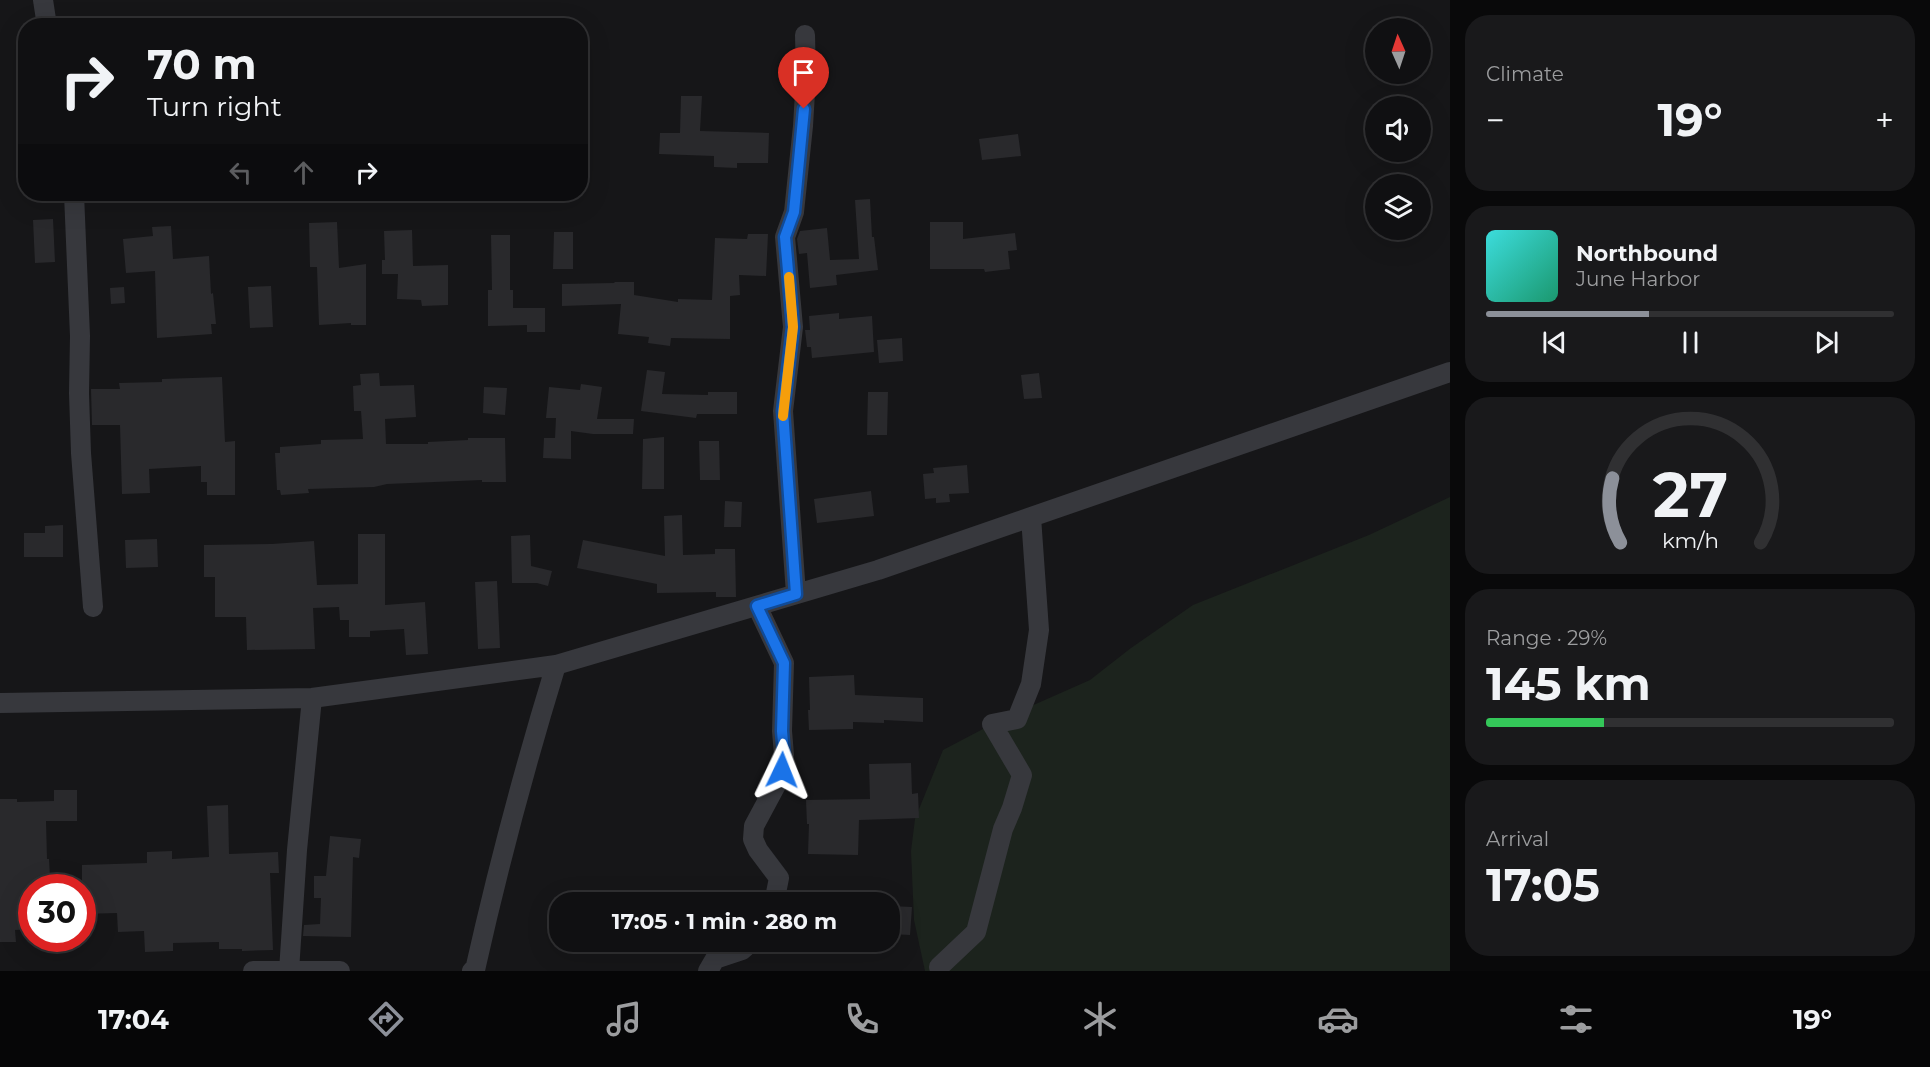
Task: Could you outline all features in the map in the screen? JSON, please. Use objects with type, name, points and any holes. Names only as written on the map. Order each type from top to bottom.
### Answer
[{"type":"street","points":[[42,0],[45,18]]},
{"type":"street","points":[[796,594],[783,411],[793,327],[785,237],[794,212],[803,126],[806,76],[805,35]]},
{"type":"street","points":[[74,201],[80,336],[81,453],[93,607]]},
{"type":"street","points":[[0,703],[312,698],[556,665],[878,570],[1450,372]]},
{"type":"street","points":[[939,967],[976,932],[1003,829],[1022,774],[992,724],[1017,719],[1031,684],[1039,630],[1031,517]]},
{"type":"street","points":[[757,606],[784,663],[782,770],[754,826],[753,839],[758,850],[779,878],[776,892]]},
{"type":"street","points":[[475,970],[501,858],[556,665]]},
{"type":"street","points":[[289,970],[296,862],[312,698]]},
{"type":"street","points":[[708,971],[715,959],[736,952]]},
{"type":"street","points":[[253,971],[340,971]]},
{"type":"shaded area","points":[[1450,497],[1450,971],[925,971],[914,920],[911,851],[915,819],[943,750],[1002,719],[1090,680],[1193,605],[1369,535]]},
{"type":"building","points":[[681,96],[702,96],[700,131],[769,133],[768,163],[737,163],[737,168],[714,167],[714,156],[659,154],[660,133],[680,133]]},
{"type":"building","points":[[1018,134],[1021,156],[982,160],[979,139]]},
{"type":"building","points":[[870,199],[872,237],[874,237],[878,270],[836,275],[837,285],[810,288],[807,253],[799,254],[797,239],[800,231],[827,228],[830,260],[859,259],[855,200]]},
{"type":"building","points":[[53,219],[55,262],[35,263],[33,220]]},
{"type":"building","points":[[337,222],[339,268],[366,264],[366,325],[351,325],[351,323],[319,325],[317,267],[310,267],[309,223]]},
{"type":"building","points":[[930,222],[963,222],[963,239],[1015,233],[1017,250],[1008,251],[1010,269],[985,272],[984,269],[930,269]]},
{"type":"building","points":[[171,226],[173,259],[209,256],[211,294],[213,293],[216,324],[211,324],[212,334],[157,338],[155,271],[126,273],[123,239],[153,236],[152,227]]},
{"type":"building","points":[[412,230],[413,266],[448,265],[448,305],[422,306],[421,300],[397,299],[398,274],[382,274],[382,260],[385,260],[384,231]]},
{"type":"building","points":[[554,232],[573,232],[573,269],[553,269]]},
{"type":"building","points":[[748,234],[768,234],[766,276],[739,275],[740,295],[730,296],[730,339],[671,338],[670,346],[648,343],[649,337],[618,334],[621,304],[562,306],[562,284],[634,282],[634,295],[678,302],[678,299],[712,300],[715,238],[747,239]]},
{"type":"building","points":[[491,235],[510,235],[510,290],[513,290],[513,308],[545,308],[545,332],[527,332],[527,325],[488,326],[488,290],[492,290]]},
{"type":"building","points":[[271,286],[273,327],[250,328],[248,287]]},
{"type":"building","points":[[124,287],[125,303],[111,304],[110,288]]},
{"type":"building","points":[[839,313],[839,319],[872,316],[874,352],[812,358],[811,347],[807,347],[805,330],[810,330],[809,316]]},
{"type":"building","points":[[902,338],[903,361],[879,363],[877,340]]},
{"type":"building","points":[[647,370],[665,372],[662,394],[708,395],[708,392],[737,392],[737,414],[697,414],[696,418],[641,411]]},
{"type":"building","points":[[379,373],[380,386],[414,385],[416,417],[385,419],[386,444],[428,444],[428,442],[468,440],[468,438],[505,438],[506,482],[482,482],[482,480],[387,484],[374,487],[308,489],[309,493],[281,495],[280,490],[277,490],[275,453],[280,453],[280,447],[321,444],[321,440],[363,439],[361,411],[354,411],[353,386],[361,385],[360,374]]},
{"type":"building","points":[[1039,373],[1042,398],[1024,399],[1021,375]]},
{"type":"building","points":[[222,377],[225,442],[235,441],[235,495],[207,495],[207,482],[201,482],[201,466],[149,469],[150,493],[122,494],[120,425],[92,425],[91,389],[120,389],[119,383],[162,382],[162,379]]},
{"type":"building","points":[[581,384],[602,387],[597,419],[634,419],[633,434],[593,434],[571,431],[571,459],[543,458],[544,438],[555,438],[556,418],[546,418],[549,387],[580,390]]},
{"type":"building","points":[[484,387],[507,388],[505,415],[483,413]]},
{"type":"building","points":[[868,392],[888,392],[887,435],[867,435]]},
{"type":"building","points":[[664,437],[664,489],[642,489],[643,439]]},
{"type":"building","points":[[699,441],[719,441],[720,480],[700,480]]},
{"type":"building","points":[[967,465],[969,493],[949,494],[950,502],[936,503],[936,498],[925,499],[923,474],[934,473],[933,468]]},
{"type":"building","points":[[871,491],[874,516],[817,523],[814,499]]},
{"type":"building","points":[[725,501],[742,502],[741,527],[724,527]]},
{"type":"building","points":[[682,515],[683,555],[715,554],[715,549],[735,549],[736,597],[716,597],[716,592],[657,593],[657,584],[577,568],[583,540],[665,556],[664,516]]},
{"type":"building","points":[[63,525],[63,557],[24,557],[24,533],[45,533],[45,526]]},
{"type":"building","points":[[358,534],[385,534],[385,605],[425,602],[428,654],[406,655],[404,629],[370,631],[370,637],[349,637],[349,620],[340,620],[339,607],[313,608],[315,649],[247,650],[246,617],[215,617],[215,577],[204,577],[204,545],[314,541],[317,585],[358,584]]},
{"type":"building","points":[[530,535],[531,566],[552,571],[548,586],[537,583],[512,583],[511,536]]},
{"type":"building","points":[[157,539],[158,567],[126,568],[125,540]]},
{"type":"building","points":[[497,581],[500,648],[478,649],[475,582]]},
{"type":"building","points":[[854,675],[855,695],[923,698],[923,722],[884,720],[884,723],[853,722],[853,729],[809,730],[809,677]]},
{"type":"building","points":[[911,763],[912,794],[918,793],[919,818],[859,820],[858,855],[808,854],[809,824],[807,824],[806,800],[870,799],[869,764]]},
{"type":"building","points":[[54,790],[77,790],[77,821],[46,821],[50,874],[18,874],[16,942],[0,942],[0,799],[17,799],[17,802],[54,801]]},
{"type":"building","points":[[228,805],[229,854],[278,852],[279,873],[270,873],[273,950],[219,949],[219,942],[173,943],[173,951],[145,952],[144,931],[118,932],[117,913],[96,914],[96,874],[82,874],[82,865],[147,863],[147,852],[172,851],[172,859],[209,857],[207,806]]},
{"type":"building","points":[[330,836],[361,839],[359,858],[353,857],[351,937],[303,936],[304,925],[320,924],[321,898],[314,898],[314,876],[326,876]]},
{"type":"building","points":[[900,906],[912,907],[910,935],[900,934]]},
{"type":"slow traffic","points":[[783,416],[793,327],[789,277]]},
{"type":"route","points":[[782,770],[784,663],[757,606],[796,594],[783,411],[793,327],[785,237],[794,212],[804,109]]}]
